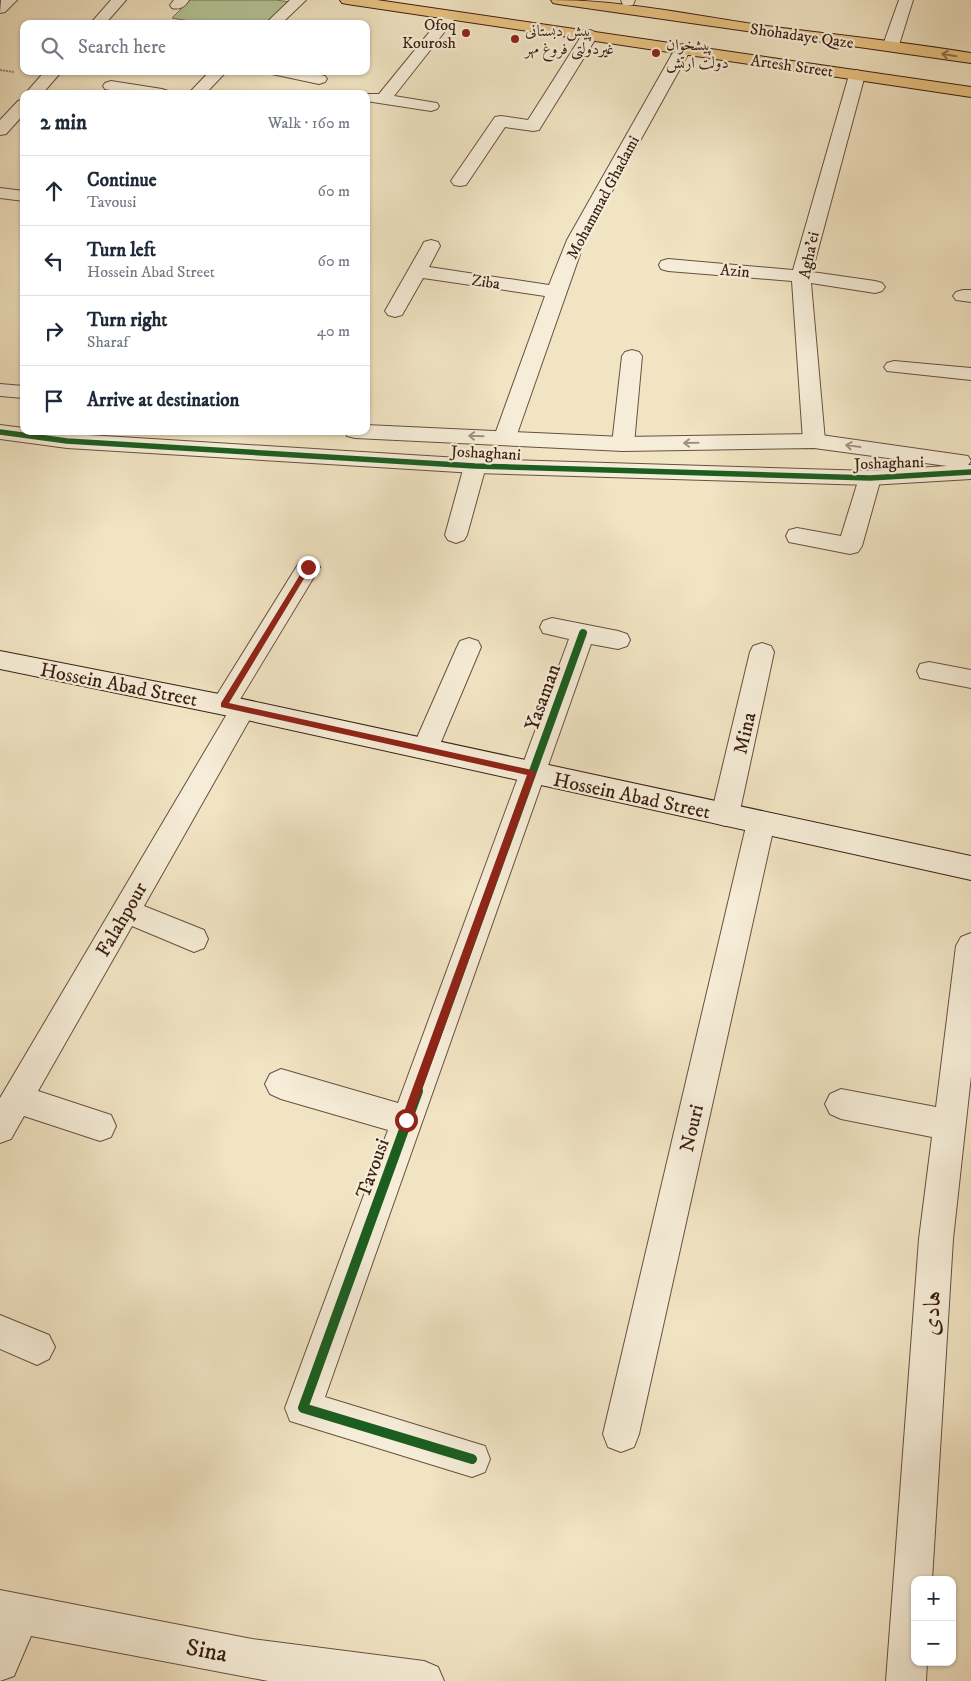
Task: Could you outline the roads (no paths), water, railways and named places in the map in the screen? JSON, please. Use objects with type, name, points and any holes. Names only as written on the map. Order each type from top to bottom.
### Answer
[{"type":"main road","name":"Artesh Street","points":[[346,0],[967,91]]},
{"type":"main road","name":"Shohadaye Qaze","points":[[418,0],[967,91]]},
{"type":"main road","name":"Shohadaye Qaze","points":[[558,0],[928,51]]},
{"type":"main road","name":"Artesh Street","points":[[624,1],[971,58]]},
{"type":"street","points":[[101,20],[119,0]]},
{"type":"street","points":[[276,20],[299,0]]},
{"type":"street","points":[[891,45],[906,0]]},
{"type":"street","points":[[383,99],[450,16]]},
{"type":"street","points":[[460,181],[501,121],[533,126],[590,35]]},
{"type":"street","name":"Mohammad Ghadami","points":[[505,437],[576,240],[683,49]]},
{"type":"street","points":[[37,90],[50,75]]},
{"type":"street","points":[[200,90],[215,75]]},
{"type":"street","points":[[298,75],[319,79]]},
{"type":"street","name":"Agha'ei","points":[[814,441],[801,276],[857,75]]},
{"type":"street","points":[[111,86],[136,90]]},
{"type":"street","points":[[370,97],[431,106]]},
{"type":"street","points":[[0,130],[20,108]]},
{"type":"street","points":[[0,193],[20,196]]},
{"type":"street","points":[[395,311],[431,246]]},
{"type":"street","name":"Azin","points":[[668,265],[801,276],[875,287]]},
{"type":"street","name":"Ziba","points":[[417,271],[556,292]]},
{"type":"street","points":[[623,444],[632,356]]},
{"type":"street","points":[[894,367],[971,374]]},
{"type":"street","points":[[0,390],[20,392]]},
{"type":"street","name":"Joshaghani","points":[[0,432],[20,433]]},
{"type":"street","name":"Joshaghani","points":[[370,432],[505,437],[623,444],[814,441],[971,462]]},
{"type":"street","name":"Joshaghani","points":[[51,435],[475,466],[870,478],[971,472]]},
{"type":"street","points":[[359,458],[361,435]]},
{"type":"street","points":[[456,535],[475,466]]},
{"type":"street","points":[[797,536],[850,546],[870,478]]},
{"type":"street","name":"Falahpour","points":[[0,1128],[126,911],[308,567]]},
{"type":"street","points":[[552,627],[618,640]]},
{"type":"street","name":"Yasaman","points":[[532,773],[583,633]]},
{"type":"street","points":[[425,749],[469,647]]},
{"type":"street","name":"Mina","points":[[725,815],[762,652]]},
{"type":"street","name":"Hossein Abad Street","points":[[0,660],[233,707],[971,868]]},
{"type":"street","points":[[929,671],[971,679]]},
{"type":"street","name":"Tavousi","points":[[472,1458],[303,1408],[532,773]]},
{"type":"street","name":"Nouri","points":[[620,1434],[761,822]]},
{"type":"street","points":[[126,911],[194,939]]},
{"type":"street","name":"هادی","points":[[906,1681],[936,1239],[971,946]]},
{"type":"street","points":[[281,1084],[406,1120]]},
{"type":"street","points":[[17,1099],[100,1126]]},
{"type":"street","points":[[841,1104],[950,1125]]},
{"type":"street","points":[[0,1332],[37,1347]]},
{"type":"street","name":"Sina","points":[[0,1662],[11,1612],[252,1659],[424,1681]]},
{"type":"place","name":"Ofoq Kourosh","points":[[466,33]]},
{"type":"place","name":"پیش دبستانی غیردولتی فروغ مهر","points":[[515,39]]},
{"type":"place","name":"پیشخوان دولت ارتش","points":[[656,53]]}]
